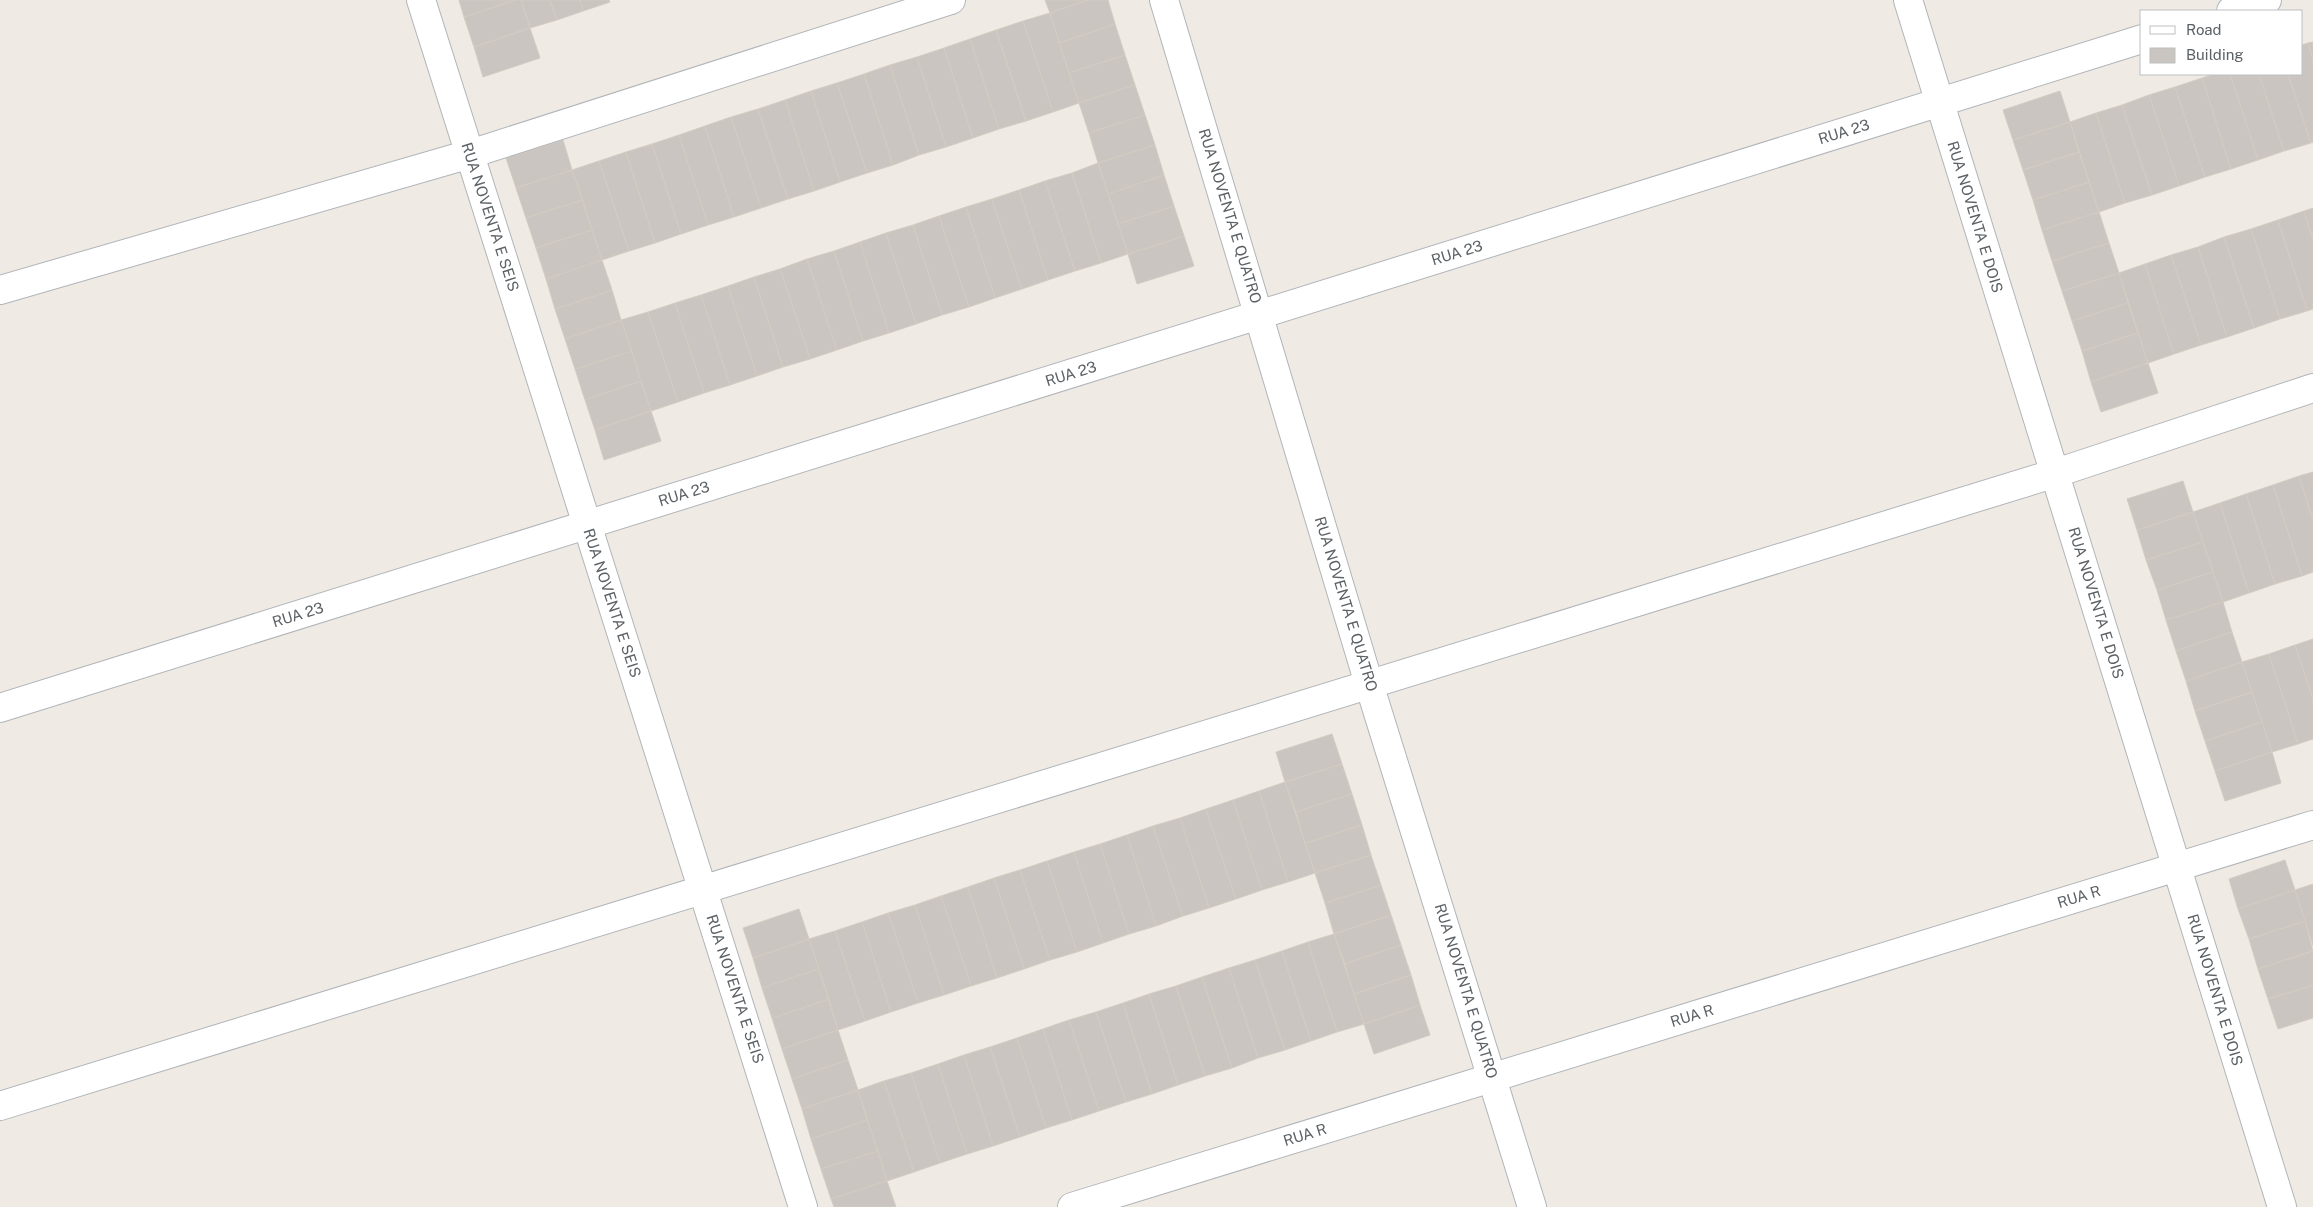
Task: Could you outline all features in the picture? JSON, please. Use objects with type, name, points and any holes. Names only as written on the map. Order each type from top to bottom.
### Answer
[{"type":"street","name":"RUA NOVENTA E SEIS","points":[[421,0],[803,1207]]},
{"type":"street","points":[[0,290],[470,154],[951,0]]},
{"type":"street","name":"RUA NOVENTA E QUATRO","points":[[1164,0],[1260,315],[1369,684],[1532,1207]]},
{"type":"street","name":"RUA NOVENTA E DOIS","points":[[1908,0],[2282,1207]]},
{"type":"street","points":[[2234,10],[2267,0]]},
{"type":"street","name":"RUA 23","points":[[0,708],[2140,40]]},
{"type":"street","points":[[0,1106],[2056,473],[2313,388]]},
{"type":"street","name":"RUA R","points":[[1072,1207],[2313,825]]},
{"type":"building","points":[[459,0],[515,0],[464,17]]},
{"type":"building","points":[[515,0],[521,0],[530,28],[474,47],[464,17]]},
{"type":"building","points":[[521,0],[550,0],[557,20],[530,28]]},
{"type":"building","points":[[550,0],[580,0],[583,11],[557,20]]},
{"type":"building","points":[[580,0],[609,0],[610,2],[583,11]]},
{"type":"building","points":[[1045,0],[1088,0],[1050,13]]},
{"type":"building","points":[[1088,0],[1108,0],[1115,24],[1059,43],[1050,13]]},
{"type":"building","points":[[1050,13],[1079,103],[1053,112],[1023,21]]},
{"type":"building","points":[[1023,21],[1053,112],[1026,121],[996,30]]},
{"type":"building","points":[[1115,24],[1125,55],[1069,73],[1059,43]]},
{"type":"building","points":[[530,28],[540,58],[483,77],[474,47]]},
{"type":"building","points":[[996,30],[1026,121],[999,129],[970,39]]},
{"type":"building","points":[[970,39],[999,129],[973,138],[944,48]]},
{"type":"building","points":[[2313,42],[2313,59],[2308,43]]},
{"type":"building","points":[[2308,43],[2313,59],[2313,142],[2311,143],[2288,75],[2303,75],[2303,45]]},
{"type":"building","points":[[944,48],[973,138],[946,147],[917,57]]},
{"type":"building","points":[[1125,55],[1135,85],[1079,103],[1069,73]]},
{"type":"building","points":[[917,57],[946,147],[919,155],[890,65]]},
{"type":"building","points":[[890,65],[919,155],[893,165],[864,74]]},
{"type":"building","points":[[864,74],[893,165],[867,173],[837,83]]},
{"type":"building","points":[[2212,75],[2230,75],[2258,160],[2231,169],[2202,78]]},
{"type":"building","points":[[2230,75],[2259,75],[2284,151],[2258,160]]},
{"type":"building","points":[[2259,75],[2288,75],[2311,143],[2284,151]]},
{"type":"building","points":[[2202,78],[2231,169],[2205,177],[2175,87]]},
{"type":"building","points":[[837,83],[867,173],[840,182],[811,91]]},
{"type":"building","points":[[1135,85],[1145,115],[1089,133],[1079,103]]},
{"type":"building","points":[[2175,87],[2205,177],[2179,186],[2149,95]]},
{"type":"building","points":[[811,91],[840,182],[814,191],[785,100]]},
{"type":"building","points":[[2060,91],[2070,122],[2013,140],[2003,110]]},
{"type":"building","points":[[2149,95],[2179,186],[2152,195],[2122,105]]},
{"type":"building","points":[[785,100],[814,191],[788,199],[758,109]]},
{"type":"building","points":[[2122,105],[2152,195],[2125,203],[2096,113]]},
{"type":"building","points":[[758,109],[788,199],[761,208],[731,117]]},
{"type":"building","points":[[2096,113],[2125,203],[2099,212],[2070,122]]},
{"type":"building","points":[[1145,115],[1155,145],[1098,163],[1089,133]]},
{"type":"building","points":[[731,117],[761,208],[734,217],[705,126]]},
{"type":"building","points":[[2070,122],[2079,152],[2023,170],[2013,140]]},
{"type":"building","points":[[705,126],[734,217],[708,225],[679,135]]},
{"type":"building","points":[[679,135],[708,225],[681,234],[652,144]]},
{"type":"building","points":[[563,140],[572,170],[516,188],[506,158]]},
{"type":"building","points":[[652,144],[681,234],[655,243],[626,152]]},
{"type":"building","points":[[1155,145],[1164,175],[1108,194],[1098,163]]},
{"type":"building","points":[[626,152],[655,243],[629,251],[599,161]]},
{"type":"building","points":[[2079,152],[2089,182],[2033,200],[2023,170]]},
{"type":"building","points":[[599,161],[629,251],[602,260],[572,170]]},
{"type":"building","points":[[1098,163],[1128,254],[1101,263],[1072,173]]},
{"type":"building","points":[[572,170],[583,200],[526,218],[516,188]]},
{"type":"building","points":[[1072,173],[1101,263],[1075,271],[1045,181]]},
{"type":"building","points":[[1164,175],[1174,206],[1118,224],[1108,194]]},
{"type":"building","points":[[1045,181],[1075,271],[1048,280],[1019,190]]},
{"type":"building","points":[[2089,182],[2099,212],[2042,230],[2033,200]]},
{"type":"building","points":[[1019,190],[1048,280],[1022,289],[992,199]]},
{"type":"building","points":[[992,199],[1022,289],[995,298],[966,207]]},
{"type":"building","points":[[583,200],[592,230],[536,248],[526,218]]},
{"type":"building","points":[[1174,206],[1184,236],[1128,254],[1118,224]]},
{"type":"building","points":[[966,207],[995,298],[969,307],[939,216]]},
{"type":"building","points":[[2313,208],[2313,240],[2304,211]]},
{"type":"building","points":[[2304,211],[2313,240],[2313,309],[2307,311],[2278,220]]},
{"type":"building","points":[[2099,212],[2109,243],[2052,261],[2042,230]]},
{"type":"building","points":[[939,216],[969,307],[942,315],[913,225]]},
{"type":"building","points":[[2278,220],[2307,311],[2280,319],[2251,229]]},
{"type":"building","points":[[913,225],[942,315],[916,324],[886,233]]},
{"type":"building","points":[[2251,229],[2280,319],[2254,328],[2224,237]]},
{"type":"building","points":[[592,230],[602,260],[546,279],[536,248]]},
{"type":"building","points":[[886,233],[916,324],[889,333],[860,242]]},
{"type":"building","points":[[1184,236],[1194,266],[1137,284],[1128,254]]},
{"type":"building","points":[[2224,237],[2254,328],[2227,337],[2198,247]]},
{"type":"building","points":[[860,242],[889,333],[863,341],[834,251]]},
{"type":"building","points":[[2109,243],[2119,273],[2062,291],[2052,261]]},
{"type":"building","points":[[2198,247],[2227,337],[2201,345],[2171,255]]},
{"type":"building","points":[[834,251],[863,341],[837,350],[807,259]]},
{"type":"building","points":[[2171,255],[2201,345],[2174,354],[2145,264]]},
{"type":"building","points":[[807,259],[837,350],[810,359],[780,269]]},
{"type":"building","points":[[602,260],[612,290],[555,309],[546,279]]},
{"type":"building","points":[[2145,264],[2174,354],[2148,363],[2119,273]]},
{"type":"building","points":[[780,269],[810,359],[783,367],[754,277]]},
{"type":"building","points":[[2119,273],[2128,303],[2072,321],[2062,291]]},
{"type":"building","points":[[754,277],[783,367],[757,376],[728,286]]},
{"type":"building","points":[[728,286],[757,376],[730,385],[701,295]]},
{"type":"building","points":[[612,290],[621,320],[565,339],[555,309]]},
{"type":"building","points":[[701,295],[730,385],[704,393],[675,303]]},
{"type":"building","points":[[675,303],[704,393],[678,402],[648,312]]},
{"type":"building","points":[[2128,303],[2138,333],[2082,351],[2072,321]]},
{"type":"building","points":[[648,312],[678,402],[651,411],[621,320]]},
{"type":"building","points":[[621,320],[632,351],[575,369],[565,339]]},
{"type":"building","points":[[2138,333],[2148,363],[2091,382],[2082,351]]},
{"type":"building","points":[[632,351],[641,381],[585,400],[575,369]]},
{"type":"building","points":[[2148,363],[2158,393],[2101,412],[2091,382]]},
{"type":"building","points":[[641,381],[651,411],[595,430],[585,400]]},
{"type":"building","points":[[651,411],[661,441],[604,460],[595,430]]},
{"type":"building","points":[[2313,472],[2313,520],[2299,476]]},
{"type":"building","points":[[2299,476],[2313,520],[2313,572],[2302,576],[2273,485]]},
{"type":"building","points":[[2183,481],[2193,512],[2137,530],[2127,499]]},
{"type":"building","points":[[2273,485],[2302,576],[2275,584],[2246,494]]},
{"type":"building","points":[[2246,494],[2275,584],[2249,593],[2220,503]]},
{"type":"building","points":[[2220,503],[2249,593],[2223,602],[2193,512]]},
{"type":"building","points":[[2193,512],[2203,542],[2146,560],[2137,530]]},
{"type":"building","points":[[2203,542],[2213,572],[2157,590],[2146,560]]},
{"type":"building","points":[[2213,572],[2223,602],[2166,620],[2157,590]]},
{"type":"building","points":[[2223,602],[2232,632],[2176,651],[2166,620]]},
{"type":"building","points":[[2232,632],[2242,662],[2186,681],[2176,651]]},
{"type":"building","points":[[2313,639],[2313,699],[2295,645]]},
{"type":"building","points":[[2295,645],[2313,699],[2313,739],[2298,744],[2269,654]]},
{"type":"building","points":[[2269,654],[2298,744],[2272,752],[2242,662]]},
{"type":"building","points":[[2242,662],[2252,692],[2195,711],[2186,681]]},
{"type":"building","points":[[2252,692],[2262,722],[2205,741],[2195,711]]},
{"type":"building","points":[[2262,722],[2272,752],[2215,771],[2205,741]]},
{"type":"building","points":[[1332,734],[1342,764],[1285,782],[1276,752]]},
{"type":"building","points":[[2272,752],[2281,783],[2225,801],[2215,771]]},
{"type":"building","points":[[1342,764],[1352,794],[1296,812],[1285,782]]},
{"type":"building","points":[[1285,782],[1315,873],[1288,882],[1259,791]]},
{"type":"building","points":[[1259,791],[1288,882],[1262,890],[1233,800]]},
{"type":"building","points":[[1352,794],[1362,825],[1305,843],[1296,812]]},
{"type":"building","points":[[1233,800],[1262,890],[1236,899],[1206,809]]},
{"type":"building","points":[[1206,809],[1236,899],[1209,908],[1180,818]]},
{"type":"building","points":[[1180,818],[1209,908],[1183,916],[1153,826]]},
{"type":"building","points":[[1362,825],[1371,855],[1315,873],[1305,843]]},
{"type":"building","points":[[1153,826],[1183,916],[1156,926],[1127,835]]},
{"type":"building","points":[[1127,835],[1156,926],[1129,934],[1100,844]]},
{"type":"building","points":[[1100,844],[1129,934],[1103,943],[1074,852]]},
{"type":"building","points":[[1074,852],[1103,943],[1077,952],[1047,861]]},
{"type":"building","points":[[1371,855],[1381,885],[1325,903],[1315,873]]},
{"type":"building","points":[[2285,860],[2295,890],[2238,909],[2229,879]]},
{"type":"building","points":[[1047,861],[1077,952],[1050,960],[1020,870]]},
{"type":"building","points":[[1020,870],[1050,960],[1024,969],[994,878]]},
{"type":"building","points":[[994,878],[1024,969],[997,978],[968,887]]},
{"type":"building","points":[[2313,884],[2313,946],[2295,890]]},
{"type":"building","points":[[1381,885],[1391,915],[1334,934],[1325,903]]},
{"type":"building","points":[[968,887],[997,978],[971,986],[941,896]]},
{"type":"building","points":[[2295,890],[2305,921],[2249,939],[2238,909]]},
{"type":"building","points":[[941,896],[971,986],[944,995],[915,905]]},
{"type":"building","points":[[915,905],[944,995],[918,1003],[888,913]]},
{"type":"building","points":[[799,909],[809,939],[753,958],[743,928]]},
{"type":"building","points":[[888,913],[918,1003],[891,1012],[862,922]]},
{"type":"building","points":[[1391,915],[1401,945],[1345,964],[1334,934]]},
{"type":"building","points":[[2305,921],[2313,951],[2258,969],[2249,939]]},
{"type":"building","points":[[862,922],[891,1012],[865,1021],[835,931]]},
{"type":"building","points":[[835,931],[865,1021],[838,1030],[809,939]]},
{"type":"building","points":[[1334,934],[1364,1024],[1337,1032],[1308,942]]},
{"type":"building","points":[[809,939],[819,969],[762,988],[753,958]]},
{"type":"building","points":[[1308,942],[1337,1032],[1311,1041],[1282,951]]},
{"type":"building","points":[[1401,945],[1411,975],[1354,994],[1345,964]]},
{"type":"building","points":[[1282,951],[1311,1041],[1285,1050],[1255,960]]},
{"type":"building","points":[[2313,951],[2313,985],[2268,999],[2258,969]]},
{"type":"building","points":[[1255,960],[1285,1050],[1258,1058],[1229,968]]},
{"type":"building","points":[[1229,968],[1258,1058],[1232,1068],[1202,977]]},
{"type":"building","points":[[819,969],[829,999],[772,1018],[762,988]]},
{"type":"building","points":[[1411,975],[1420,1005],[1364,1024],[1354,994]]},
{"type":"building","points":[[1202,977],[1232,1068],[1205,1076],[1176,986]]},
{"type":"building","points":[[2313,985],[2313,1018],[2278,1029],[2268,999]]},
{"type":"building","points":[[1176,986],[1205,1076],[1178,1085],[1149,994]]},
{"type":"building","points":[[1149,994],[1178,1085],[1152,1094],[1123,1003]]},
{"type":"building","points":[[829,999],[838,1030],[782,1049],[772,1018]]},
{"type":"building","points":[[1123,1003],[1152,1094],[1126,1102],[1096,1012]]},
{"type":"building","points":[[1420,1005],[1430,1035],[1374,1054],[1364,1024]]},
{"type":"building","points":[[1096,1012],[1126,1102],[1099,1111],[1069,1020]]},
{"type":"building","points":[[1069,1020],[1099,1111],[1072,1120],[1043,1029]]},
{"type":"building","points":[[1043,1029],[1072,1120],[1046,1128],[1017,1038]]},
{"type":"building","points":[[838,1030],[848,1060],[792,1079],[782,1049]]},
{"type":"building","points":[[1017,1038],[1046,1128],[1020,1137],[990,1047]]},
{"type":"building","points":[[990,1047],[1020,1137],[993,1146],[964,1055]]},
{"type":"building","points":[[964,1055],[993,1146],[967,1154],[938,1064]]},
{"type":"building","points":[[848,1060],[858,1090],[802,1109],[792,1079]]},
{"type":"building","points":[[938,1064],[967,1154],[940,1163],[911,1073]]},
{"type":"building","points":[[911,1073],[940,1163],[914,1172],[884,1081]]},
{"type":"building","points":[[884,1081],[914,1172],[887,1181],[858,1090]]},
{"type":"building","points":[[858,1090],[867,1120],[811,1139],[802,1109]]},
{"type":"building","points":[[867,1120],[878,1151],[821,1169],[811,1139]]},
{"type":"building","points":[[878,1151],[887,1181],[831,1199],[821,1169]]},
{"type":"building","points":[[887,1181],[896,1207],[834,1207],[831,1199]]}]
